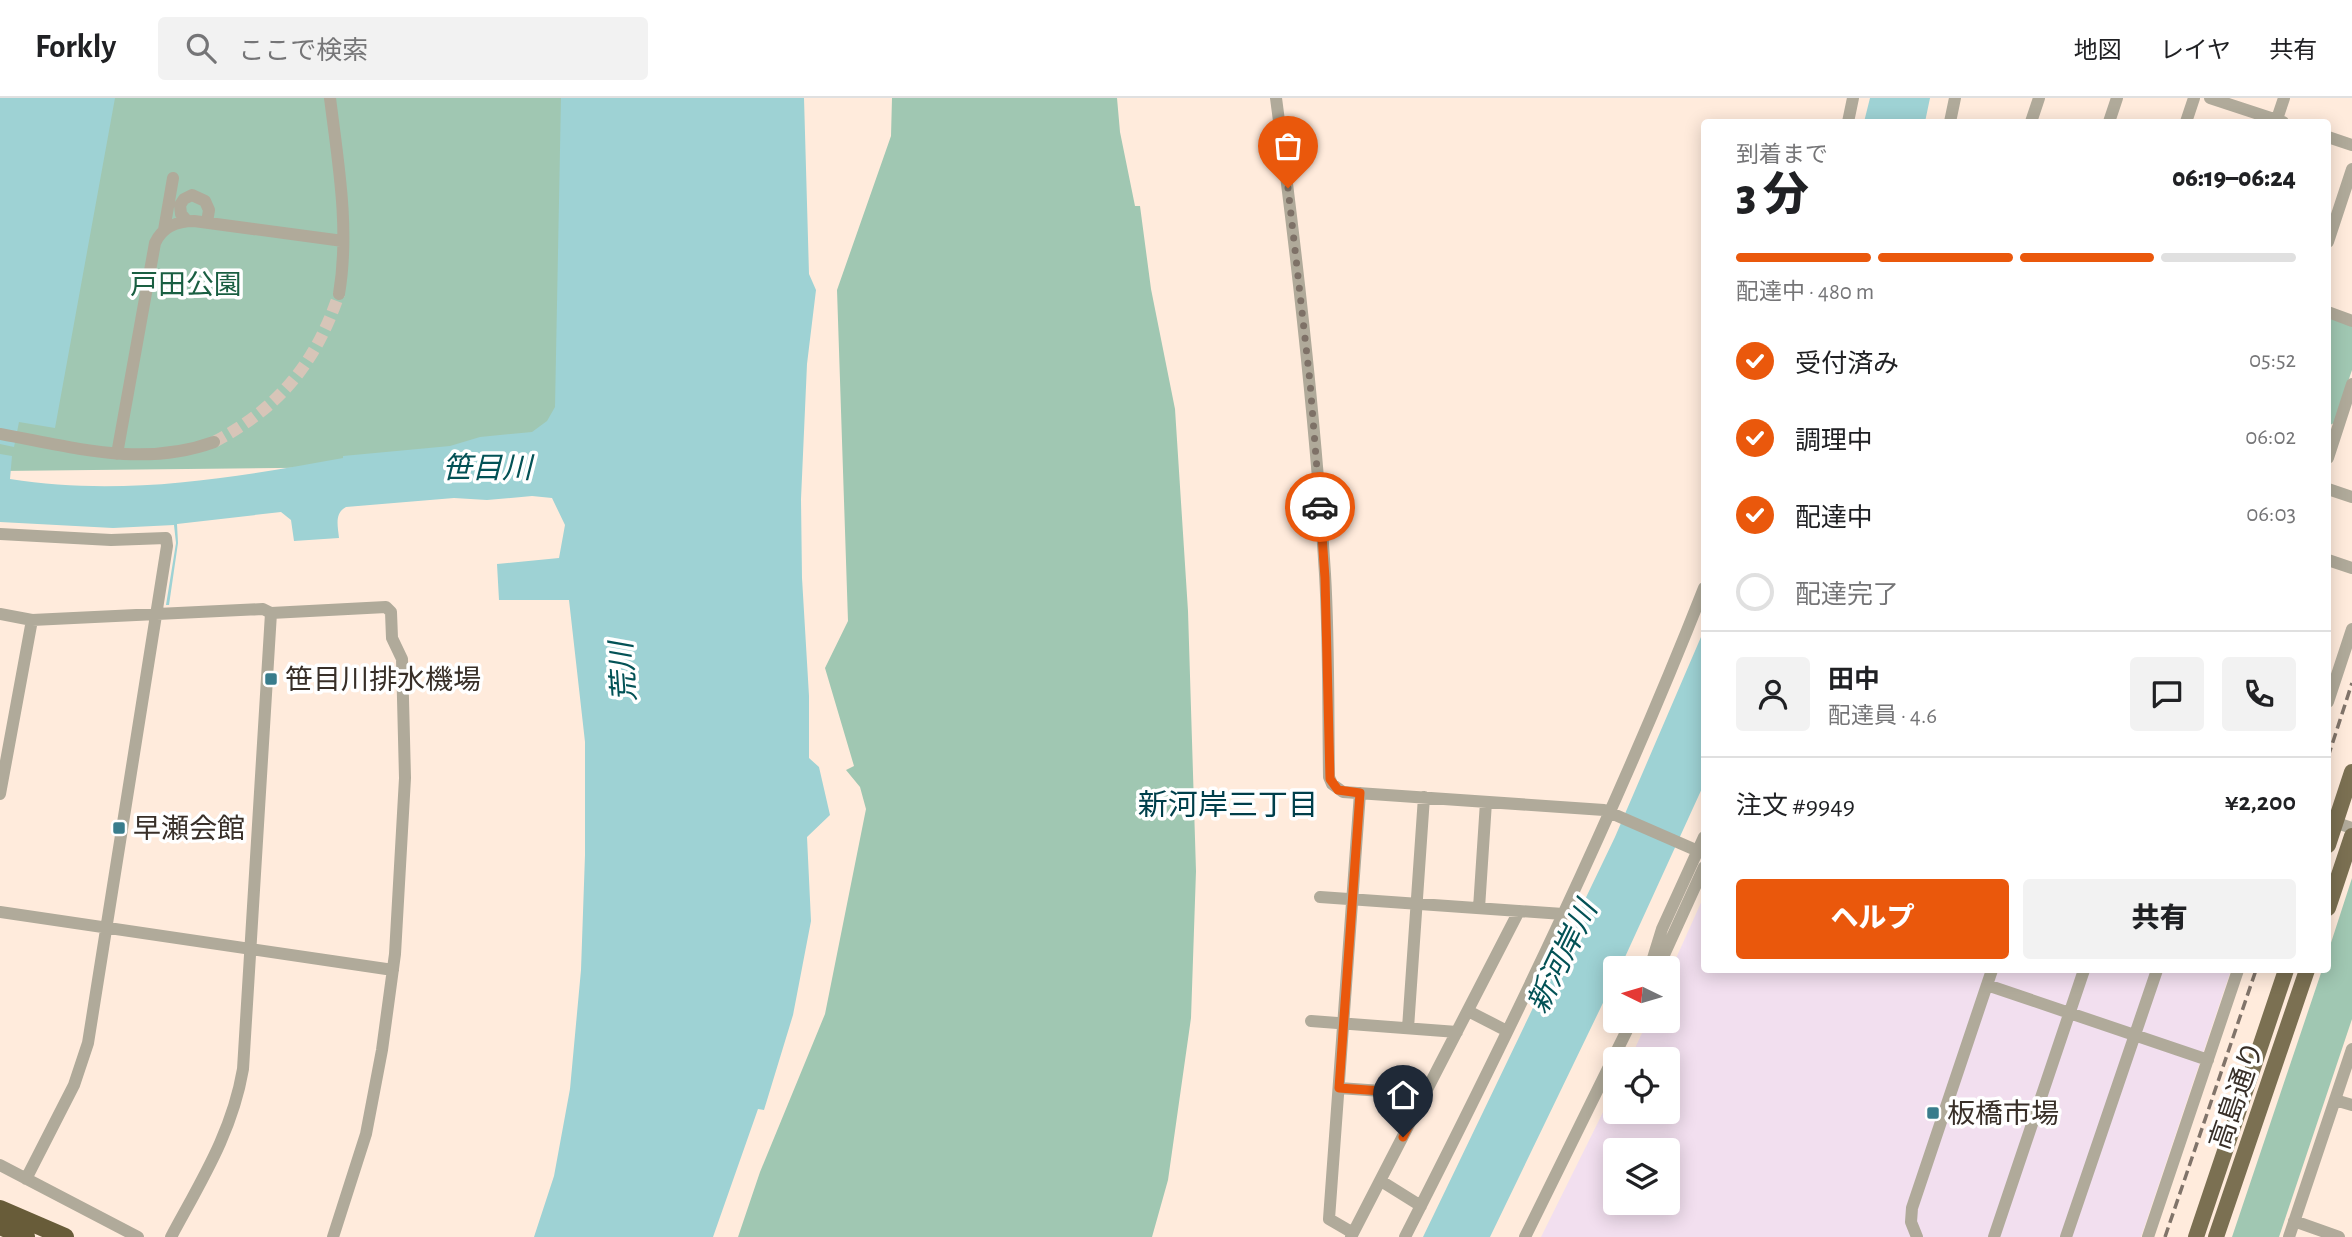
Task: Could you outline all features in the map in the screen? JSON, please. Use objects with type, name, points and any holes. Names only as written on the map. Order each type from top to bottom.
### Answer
[{"type":"highway","points":[[0,1209],[65,1237]]},
{"type":"highway","points":[[0,1226],[26,1237]]},
{"type":"main road","points":[[2331,821],[2352,772]]},
{"type":"main road","points":[[2331,899],[2352,836]]},
{"type":"main road","name":"高島通り","points":[[2196,1237],[2285,973]]},
{"type":"main road","name":"高島通り","points":[[2216,1237],[2306,973]]},
{"type":"street","points":[[330,98],[340,176],[343,242],[339,294]]},
{"type":"street","points":[[1276,98],[1308,368],[1320,502],[1325,578],[1330,779],[1338,790],[1360,793],[1611,812],[1695,850]]},
{"type":"street","points":[[1849,119],[1853,98]]},
{"type":"street","points":[[1951,119],[1955,98]]},
{"type":"street","points":[[2032,119],[2039,98]]},
{"type":"street","points":[[2110,119],[2117,98]]},
{"type":"street","points":[[2187,119],[2194,98]]},
{"type":"street","points":[[2210,98],[2270,119]]},
{"type":"street","points":[[2279,119],[2284,98]]},
{"type":"street","points":[[2331,138],[2352,145]]},
{"type":"street","points":[[2331,233],[2352,169]]},
{"type":"street","points":[[117,454],[155,243],[164,230],[173,178]]},
{"type":"street","points":[[187,221],[181,214],[180,205],[192,195],[205,201],[209,210],[207,222]]},
{"type":"street","points":[[164,230],[187,221],[207,222],[343,242]]},
{"type":"street","points":[[2331,313],[2352,321]]},
{"type":"street","points":[[2332,430],[2352,384]]},
{"type":"street","points":[[0,434],[141,456],[166,454],[214,442]]},
{"type":"street","points":[[2331,490],[2352,497]]},
{"type":"street","points":[[0,534],[111,540],[166,538],[167,546],[88,1043],[74,1085],[26,1178]]},
{"type":"street","points":[[2331,561],[2352,568]]},
{"type":"street","points":[[1405,1237],[1611,812],[1701,595]]},
{"type":"street","points":[[0,614],[32,620],[263,609],[271,613],[386,607],[391,612],[392,638],[402,659],[405,778],[393,970],[382,1050],[366,1134],[333,1237]]},
{"type":"street","points":[[171,1237],[224,1138],[236,1104],[243,1069],[271,613]]},
{"type":"street","points":[[0,794],[32,620]]},
{"type":"street","points":[[2331,693],[2352,629]]},
{"type":"street","points":[[1360,793],[1329,1219],[1352,1235],[1519,911]]},
{"type":"street","points":[[1408,1028],[1424,797]]},
{"type":"street","points":[[1479,908],[1486,802]]},
{"type":"street","points":[[2331,821],[2352,828]]},
{"type":"street","points":[[1654,956],[1662,929],[1701,841]]},
{"type":"street","points":[[1663,956],[1701,874]]},
{"type":"street","points":[[1320,897],[1563,914]]},
{"type":"street","points":[[0,912],[393,970]]},
{"type":"street","points":[[1917,1237],[1910,1222],[1912,1208],[1991,973]]},
{"type":"street","points":[[1994,1237],[2083,973]]},
{"type":"street","points":[[2066,1237],[2156,973]]},
{"type":"street","points":[[2148,1237],[2237,973]]},
{"type":"street","points":[[1987,985],[2208,1060]]},
{"type":"street","points":[[1468,1011],[1507,1031]]},
{"type":"street","points":[[1311,1021],[1457,1032]]},
{"type":"street","points":[[1525,1237],[1626,1033]]},
{"type":"street","points":[[2288,1237],[2352,1049]]},
{"type":"street","points":[[1339,1088],[1425,1094]]},
{"type":"street","points":[[2335,1100],[2352,1105]]},
{"type":"street","points":[[0,1165],[138,1237]]},
{"type":"street","points":[[1381,1181],[1421,1206]]},
{"type":"street","points":[[2294,1221],[2339,1237]]},
{"type":"shaded area","points":[[1701,903],[1701,973],[2230,973],[2141,1237],[1541,1237],[1603,1112],[1603,1124],[1680,1124],[1680,1047],[1636,1047],[1642,1033],[1680,1033],[1680,956],[1677,956]]},
{"type":"green space","name":"戸田公園","points":[[0,98],[661,98],[640,464],[0,471]]},
{"type":"green space","points":[[892,98],[1117,98],[1120,132],[1135,206],[1140,206],[1151,289],[1175,409],[1188,611],[1196,871],[1191,1018],[1168,1180],[1152,1237],[738,1237],[760,1172],[825,1014],[866,809],[860,787],[846,770],[854,766],[825,668],[848,621],[837,290],[891,136]]},
{"type":"green space","points":[[2331,318],[2352,325],[2352,370],[2334,423],[2331,424]]},
{"type":"green space","points":[[2352,878],[2352,1019],[2279,1237],[2232,1237],[2321,973],[2331,973],[2331,943]]},
{"type":"water","points":[[0,98],[115,98],[55,428],[19,422],[14,447],[0,444]]},
{"type":"water","points":[[561,98],[804,98],[809,274],[816,290],[807,364],[801,499],[802,578],[809,696],[809,758],[819,767],[830,815],[807,837],[811,921],[793,1015],[764,1110],[758,1109],[713,1237],[534,1237],[554,1176],[570,1089],[581,970],[585,742],[569,600],[499,600],[497,564],[559,558],[565,525],[552,498],[454,498],[346,507],[338,517],[339,538],[294,541],[291,520],[281,512],[177,524],[178,543],[169,605],[166,605],[176,543],[174,525],[113,528],[0,522],[0,454],[12,456],[10,479],[52,484],[136,486],[219,478],[343,456],[450,446],[480,437],[532,432],[547,421],[555,407]]},
{"type":"water","points":[[1870,98],[1930,98],[1926,119],[1865,119]]},
{"type":"water","name":"新河岸川","points":[[1701,637],[1701,791],[1625,956],[1603,956],[1603,1003],[1490,1237],[1423,1237],[1615,837]]},
{"type":"tunnel","points":[[214,442],[258,414],[292,381],[319,342],[339,294]]},
{"type":"railway","points":[[2331,748],[2352,683]]},
{"type":"railway","points":[[2165,1237],[2255,973]]},
{"type":"way so far","points":[[1288,188],[1310,382],[1320,507]]},
{"type":"place","name":"笹目川排水機場","points":[[271,679]]},
{"type":"place","name":"早瀬会館","points":[[119,828]]},
{"type":"place","name":"板橋市場","points":[[1933,1113]]},
{"type":"district","name":"新河岸三丁目","points":[[1228,805]]},
{"type":"route","points":[[1320,507],[1325,578],[1330,779],[1333,787],[1338,790],[1360,793],[1339,1088],[1425,1094],[1403,1137]]},
{"type":"water label","name":"笹目川","points":[[487,468]]},
{"type":"water label","name":"荒川","points":[[623,672]]}]
